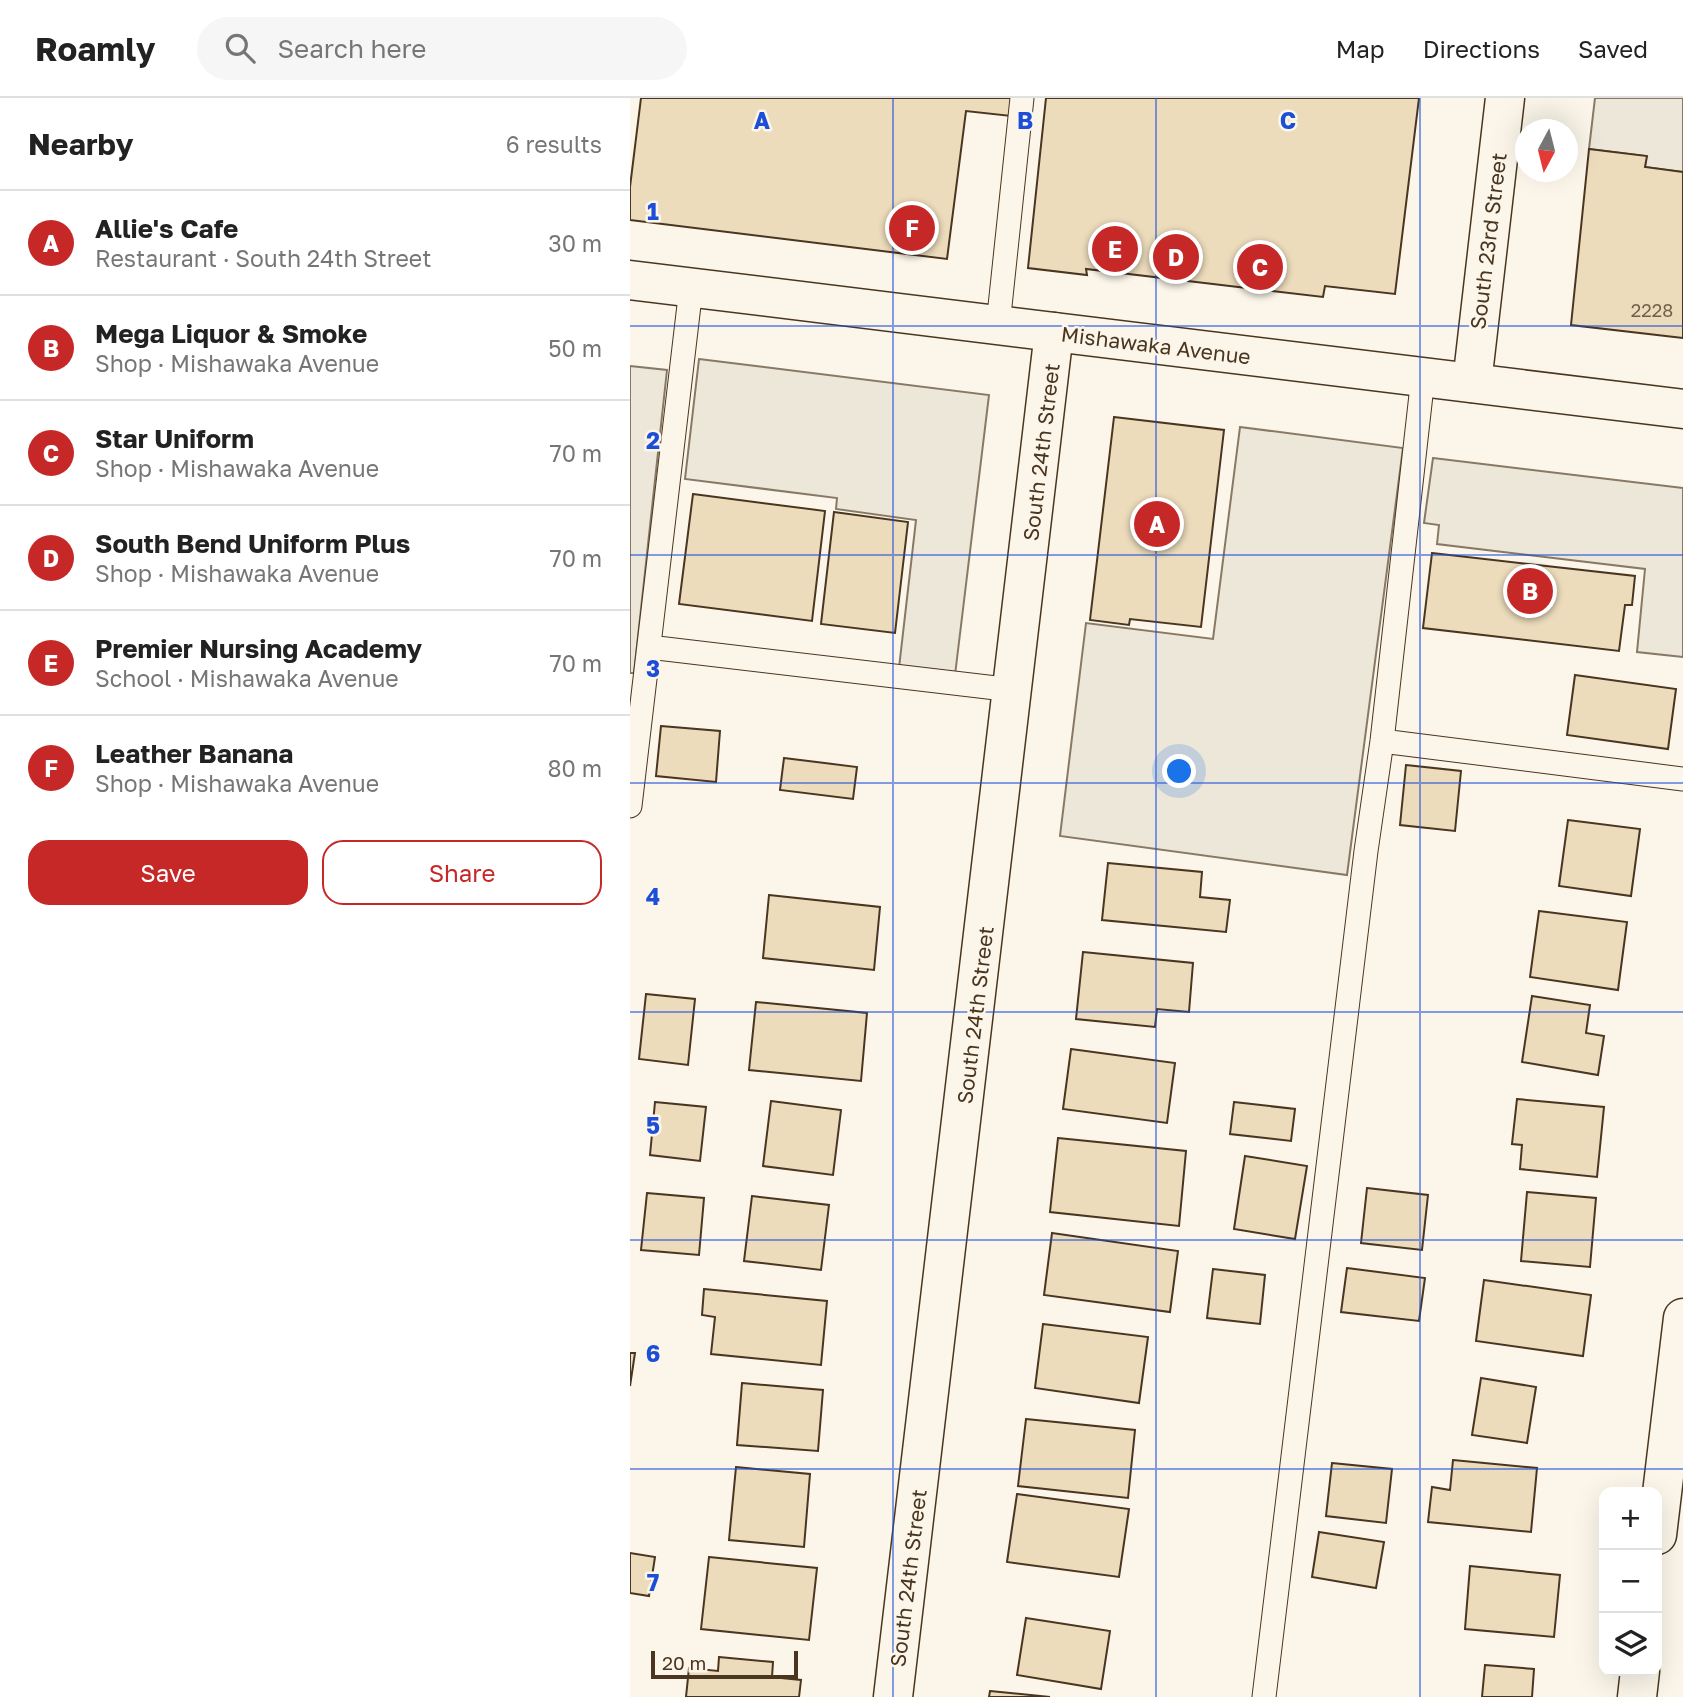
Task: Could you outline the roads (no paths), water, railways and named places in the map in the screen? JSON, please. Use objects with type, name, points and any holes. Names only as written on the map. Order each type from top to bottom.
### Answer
[{"type":"street","name":"South 23rd Street","points":[[1472,383],[1505,98]]},
{"type":"street","name":"Mishawaka Avenue","points":[[630,280],[1683,409]]},
{"type":"street","name":"South 24th Street","points":[[893,1697],[1054,332]]},
{"type":"street","points":[[1662,1493],[1683,1318]]},
{"type":"street","points":[[1637,1697],[1639,1676]]},
{"type":"lane","points":[[998,325],[1022,98]]},
{"type":"lane","points":[[630,806],[691,288]]},
{"type":"lane","points":[[1264,1697],[1382,741],[1423,377]]},
{"type":"lane","points":[[649,647],[1013,690]]},
{"type":"lane","points":[[1382,741],[1683,779]]},
{"type":"place","name":"Leather Banana","points":[[912,228]]},
{"type":"place","name":"Premier Nursing Academy","points":[[1115,249]]},
{"type":"place","name":"South Bend Uniform Plus","points":[[1176,257]]},
{"type":"place","name":"Star Uniform","points":[[1260,267]]},
{"type":"place","name":"Allie's Cafe","points":[[1157,524]]},
{"type":"place","name":"Mega Liquor & Smoke","points":[[1530,591]]}]
